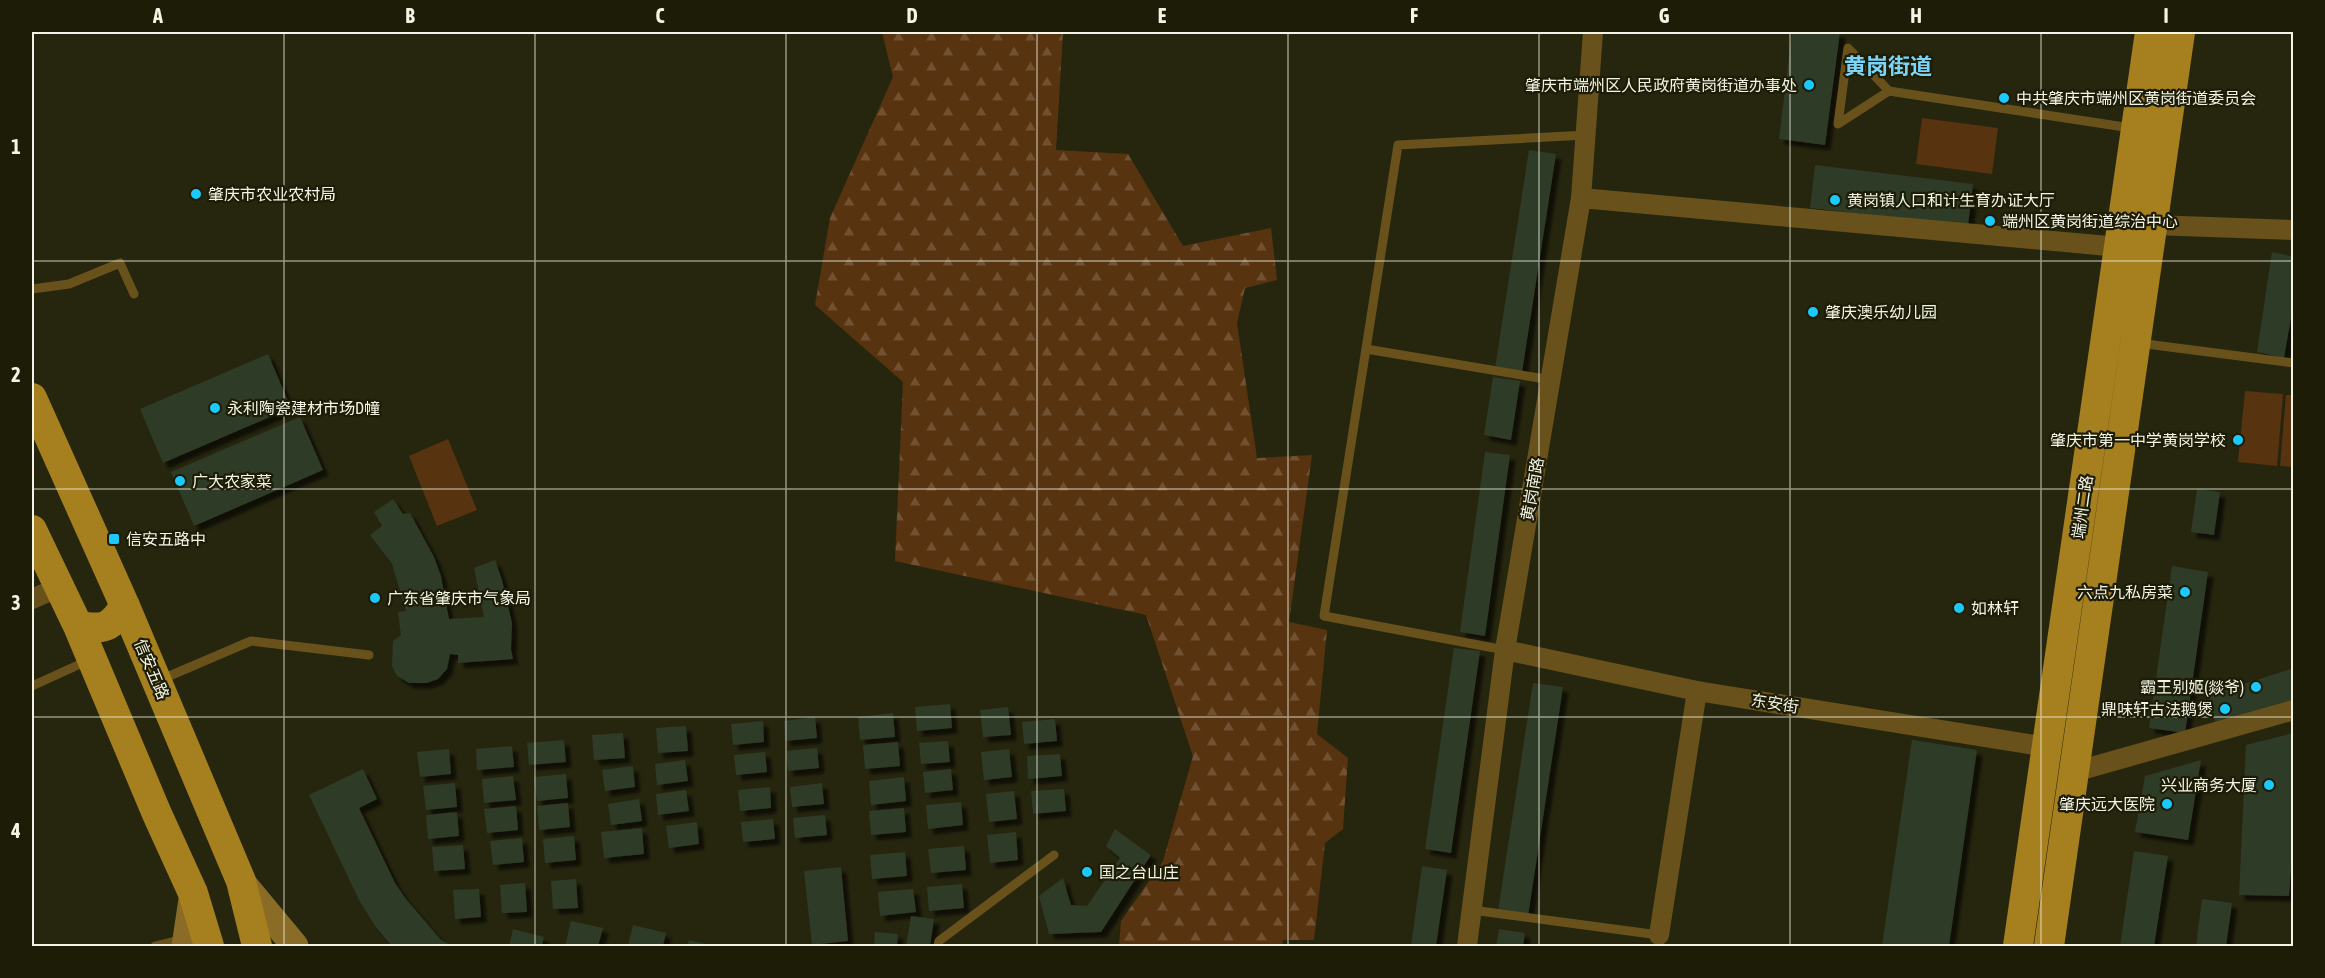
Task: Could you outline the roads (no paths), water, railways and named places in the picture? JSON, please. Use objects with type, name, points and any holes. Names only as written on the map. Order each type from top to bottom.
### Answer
[{"type":"main road","name":"端州二路","points":[[2018,946],[2151,32]]},
{"type":"main road","name":"端州二路","points":[[2049,946],[2180,32]]},
{"type":"main road","name":"信安五路","points":[[32,398],[158,681],[241,881],[257,946]]},
{"type":"main road","points":[[32,530],[78,626],[157,814],[193,893],[193,944]]},
{"type":"main road","points":[[78,626],[100,629],[114,622],[125,606]]},
{"type":"main road","points":[[241,881],[295,946]]},
{"type":"street","name":"黄岗南路","points":[[1467,946],[1505,650],[1581,198],[1593,32]]},
{"type":"street","points":[[1581,198],[2119,247]]},
{"type":"street","points":[[2152,225],[2294,230]]},
{"type":"street","points":[[32,599],[59,587]]},
{"type":"street","name":"东安街","points":[[1505,650],[1697,691],[2047,747]]},
{"type":"street","points":[[1659,935],[1697,691]]},
{"type":"street","points":[[2074,772],[2294,711]]},
{"type":"lane","points":[[1889,91],[1838,124],[1848,48],[1889,91],[2136,129]]},
{"type":"lane","points":[[1505,650],[1324,616],[1398,145],[1587,135]]},
{"type":"lane","points":[[32,289],[69,284],[120,263],[134,294]]},
{"type":"lane","points":[[2136,342],[2294,363]]},
{"type":"lane","points":[[1366,349],[1551,380]]},
{"type":"lane","points":[[158,681],[251,641],[369,655]]},
{"type":"lane","points":[[32,686],[92,658]]},
{"type":"lane","points":[[938,946],[939,941],[1054,855]]},
{"type":"lane","points":[[1472,910],[1659,935]]},
{"type":"lane","points":[[154,946],[193,944]]},
{"type":"place","name":"肇庆市端州区人民政府黄岗街道办事处","points":[[1809,85]]},
{"type":"place","name":"中共肇庆市端州区黄岗街道委员会","points":[[2004,98]]},
{"type":"place","name":"肇庆市农业农村局","points":[[196,194]]},
{"type":"place","name":"黄岗镇人口和计生育办证大厅","points":[[1835,200]]},
{"type":"place","name":"端州区黄岗街道综治中心","points":[[1990,221]]},
{"type":"place","name":"肇庆澳乐幼儿园","points":[[1813,312]]},
{"type":"place","name":"永利陶瓷建材市场D幢","points":[[215,408]]},
{"type":"place","name":"肇庆市第一中学黄岗学校","points":[[2238,440]]},
{"type":"place","name":"广大农家菜","points":[[180,481]]},
{"type":"place","name":"信安五路中","points":[[114,539]]},
{"type":"place","name":"六点九私房菜","points":[[2185,592]]},
{"type":"place","name":"广东省肇庆市气象局","points":[[375,598]]},
{"type":"place","name":"如林轩","points":[[1959,608]]},
{"type":"place","name":"霸王别姬(燚爷)","points":[[2256,687]]},
{"type":"place","name":"鼎味轩古法鹅煲","points":[[2225,709]]},
{"type":"place","name":"兴业商务大厦","points":[[2269,785]]},
{"type":"place","name":"肇庆远大医院","points":[[2167,804]]},
{"type":"place","name":"国之台山庄","points":[[1087,872]]},
{"type":"district","name":"黄岗街道","points":[[1888,66]]}]
